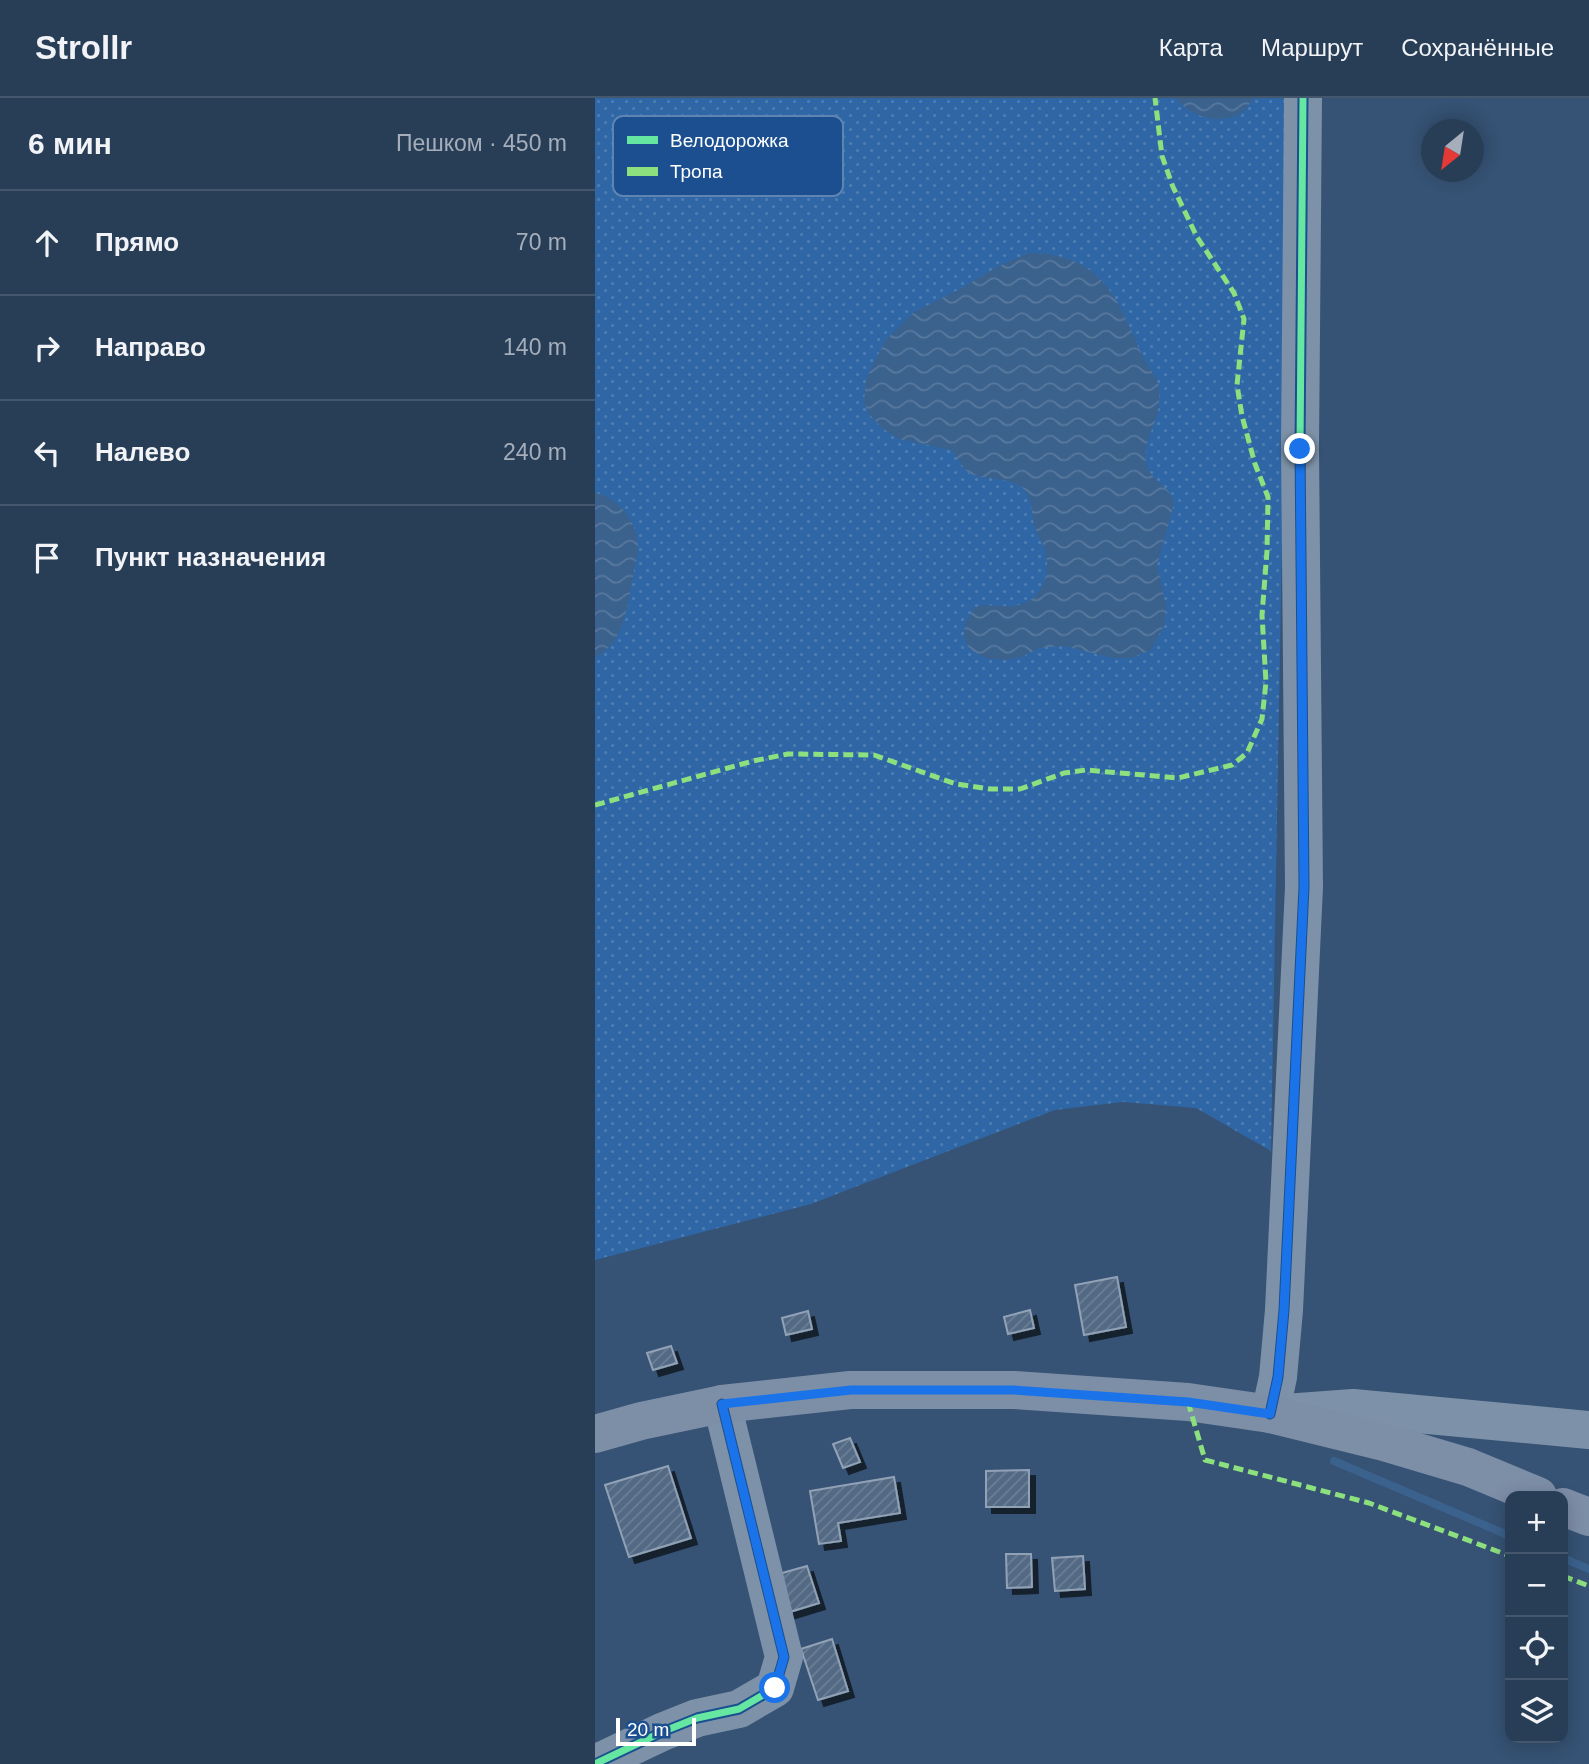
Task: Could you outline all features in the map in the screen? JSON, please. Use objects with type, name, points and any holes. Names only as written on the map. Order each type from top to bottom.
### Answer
[{"type":"main road","points":[[595,1434],[722,1404],[851,1390],[1014,1390],[1188,1402],[1270,1414],[1384,1442],[1468,1467],[1526,1491]]},
{"type":"main road","points":[[1568,1509],[1589,1517]]},
{"type":"street","points":[[1303,98],[1300,449],[1304,887],[1284,1310],[1278,1377],[1270,1414],[1353,1408],[1589,1430]]},
{"type":"street","points":[[595,1763],[697,1718],[739,1709],[775,1688],[784,1657],[722,1404]]},
{"type":"shaded area","points":[[595,98],[1290,98],[1271,1151],[1196,1108],[1123,1102],[1055,1110],[811,1204],[595,1260]]},
{"type":"water","points":[[1176,98],[1253,98],[1238,115],[1216,119],[1194,113]]},
{"type":"water","points":[[1029,253],[1054,255],[1074,261],[1090,270],[1103,283],[1115,298],[1158,384],[1158,412],[1145,454],[1149,471],[1169,493],[1174,504],[1157,565],[1166,606],[1165,623],[1151,650],[1131,658],[1113,658],[1064,646],[1039,648],[1022,657],[1005,660],[986,658],[969,649],[964,637],[965,623],[975,607],[1021,604],[1036,596],[1044,582],[1047,564],[1045,551],[1034,524],[1028,495],[1014,483],[968,472],[952,450],[899,439],[882,428],[869,414],[864,402],[866,379],[885,341],[914,312],[997,267]]},
{"type":"water","points":[[595,493],[610,499],[622,509],[635,530],[638,548],[623,622],[612,643],[595,657]]},
{"type":"building","points":[[1117,1277],[1126,1327],[1084,1335],[1075,1285]]},
{"type":"building","points":[[1030,1310],[1034,1328],[1008,1334],[1004,1317]]},
{"type":"building","points":[[808,1311],[812,1329],[786,1335],[782,1318]]},
{"type":"building","points":[[671,1346],[677,1363],[653,1370],[647,1353]]},
{"type":"building","points":[[850,1438],[860,1462],[843,1468],[833,1444]]},
{"type":"building","points":[[668,1466],[691,1538],[629,1557],[605,1485]]},
{"type":"building","points":[[1029,1470],[1029,1507],[986,1507],[986,1471]]},
{"type":"building","points":[[894,1477],[900,1513],[838,1523],[841,1541],[819,1544],[810,1491]]},
{"type":"building","points":[[1006,1554],[1031,1554],[1032,1587],[1007,1588]]},
{"type":"building","points":[[1083,1556],[1085,1589],[1055,1591],[1052,1558]]},
{"type":"building","points":[[807,1566],[819,1603],[780,1615],[768,1577]]},
{"type":"building","points":[[832,1639],[848,1691],[818,1700],[801,1649]]},
{"type":"waterway","points":[[1334,1461],[1505,1534]]},
{"type":"waterway","points":[[1568,1560],[1589,1569]]},
{"type":"marked path","points":[[595,805],[753,761],[788,754],[874,755],[956,784],[990,789],[1020,789],[1064,773],[1086,770],[1178,778],[1232,765],[1247,753],[1262,719],[1266,682],[1262,615],[1268,497],[1255,464],[1237,385],[1244,319],[1234,293],[1197,237],[1173,187],[1162,156],[1155,98]]},
{"type":"marked path","points":[[1188,1402],[1205,1460],[1369,1503],[1505,1554]]},
{"type":"marked path","points":[[1568,1578],[1589,1586]]},
{"type":"cycle path","points":[[1270,1414],[1278,1377],[1284,1310],[1304,887],[1300,448],[1303,98]]},
{"type":"cycle path","points":[[595,1764],[697,1718],[739,1709],[775,1688],[784,1657],[722,1404]]},
{"type":"route","points":[[775,1688],[784,1657],[771,1613],[722,1404],[851,1390],[1014,1390],[1188,1402],[1270,1414],[1278,1377],[1284,1310],[1304,887],[1300,449]]}]
